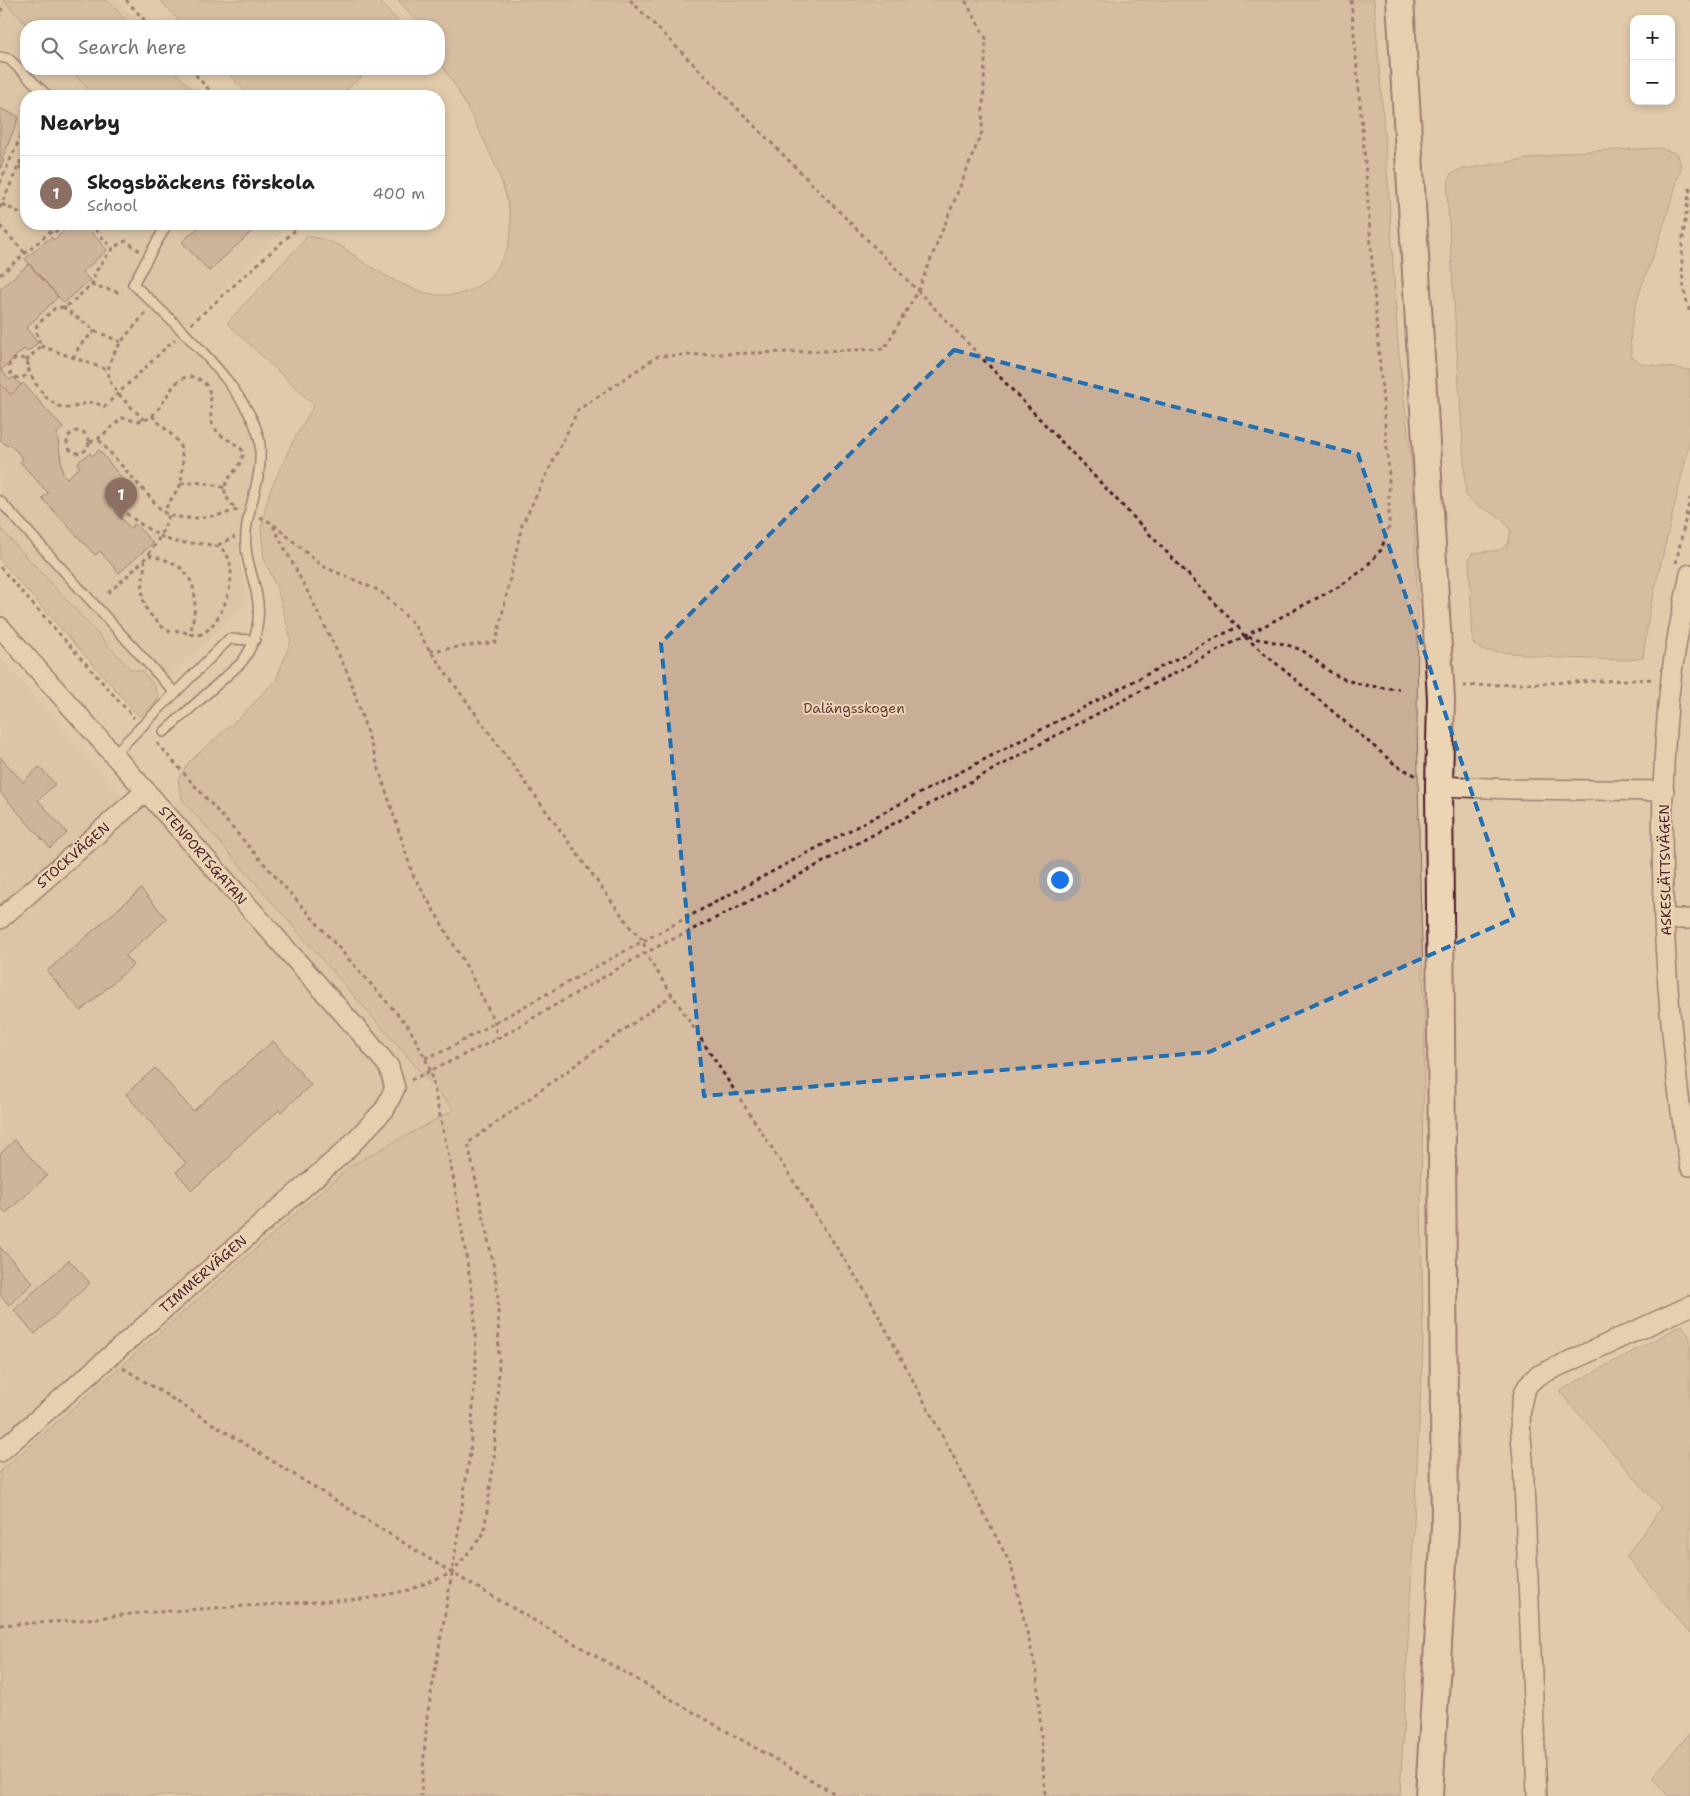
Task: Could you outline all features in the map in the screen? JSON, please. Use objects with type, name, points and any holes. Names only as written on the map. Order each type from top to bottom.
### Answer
[{"type":"main road","points":[[1400,0],[1441,700],[1439,786],[1445,1527],[1429,1796]]},
{"type":"street","name":"ASKESLÄTTSVÄGEN","points":[[1690,574],[1668,705],[1662,876],[1674,1056],[1682,1127],[1690,1166]]},
{"type":"street","name":"STENPORTSGATAN","points":[[0,627],[389,1067],[395,1088]]},
{"type":"street","points":[[1439,786],[1664,791]]},
{"type":"street","name":"STOCKVÄGEN","points":[[0,919],[146,791]]},
{"type":"street","points":[[1664,918],[1690,919]]},
{"type":"street","name":"TIMMERVÄGEN","points":[[0,1452],[344,1152],[384,1109],[395,1088]]},
{"type":"street","points":[[1537,1796],[1524,1458],[1520,1421],[1523,1397],[1528,1385],[1537,1376],[1690,1306]]},
{"type":"lane","points":[[0,57],[9,59],[20,69]]},
{"type":"lane","points":[[26,75],[42,90]]},
{"type":"lane","points":[[164,230],[133,284],[184,331],[211,360],[249,412],[260,440],[260,463],[245,546],[257,594],[258,612],[255,640],[250,652],[241,663],[164,732]]},
{"type":"lane","points":[[0,501],[175,693]]},
{"type":"lane","points":[[114,754],[229,639],[255,640]]},
{"type":"path","points":[[126,0],[144,20]]},
{"type":"path","points":[[630,0],[918,291],[1238,627],[1245,637],[1397,766],[1439,786]]},
{"type":"path","points":[[430,651],[496,642],[522,525],[578,410],[658,356],[884,349],[918,291],[982,132],[986,38],[965,0]]},
{"type":"path","points":[[395,1088],[497,1039],[645,953],[766,893],[1052,737],[1340,586],[1363,570],[1381,550],[1389,527],[1389,474],[1351,0]]},
{"type":"path","points":[[0,8],[2,10],[0,16]]},
{"type":"path","points":[[196,75],[209,90]]},
{"type":"path","points":[[0,183],[20,138]]},
{"type":"path","points":[[0,208],[19,166]]},
{"type":"path","points":[[1690,188],[1682,240],[1681,272],[1690,313]]},
{"type":"path","points":[[2,204],[20,213]]},
{"type":"path","points":[[0,226],[25,253]]},
{"type":"path","points":[[0,275],[50,232],[53,234],[56,230]]},
{"type":"path","points":[[96,230],[113,249]]},
{"type":"path","points":[[28,369],[25,375],[19,378],[13,376],[9,370],[10,364],[14,360],[20,358],[26,361],[34,381],[50,400],[59,406],[65,408],[96,402],[104,406],[295,230]]},
{"type":"path","points":[[41,346],[36,331],[37,325],[55,308],[70,304],[91,285],[97,269],[113,249],[126,240],[149,258]]},
{"type":"path","points":[[91,285],[118,292],[133,284]]},
{"type":"path","points":[[145,420],[112,385],[108,370],[121,342],[153,302]]},
{"type":"path","points":[[63,307],[95,331],[121,342]]},
{"type":"path","points":[[74,358],[80,345],[95,331]]},
{"type":"path","points":[[41,346],[108,370]]},
{"type":"path","points":[[26,361],[41,346]]},
{"type":"path","points":[[90,442],[90,438],[85,432],[78,430],[71,433],[67,440],[68,448],[78,454],[85,452],[90,442],[98,439],[122,418],[140,421],[152,416],[179,380],[193,377],[206,384],[212,409],[211,420],[216,430],[243,451],[243,457],[229,477],[225,488],[225,496],[237,510],[220,516],[201,518],[169,515],[163,512],[98,439]]},
{"type":"path","points":[[152,416],[175,438],[180,446],[183,460],[181,484],[163,512]]},
{"type":"path","points":[[181,484],[197,481],[225,488]]},
{"type":"path","points":[[120,509],[173,541],[218,545],[227,555],[231,569],[231,580],[221,614],[206,632],[190,634],[164,629],[145,606],[143,593],[145,561]]},
{"type":"path","points":[[250,513],[272,523],[322,566],[380,591],[413,623],[430,651],[631,928],[644,941],[645,953],[867,1294],[1011,1565],[1037,1674],[1045,1796]]},
{"type":"path","points":[[108,593],[145,561],[162,536],[169,515]]},
{"type":"path","points":[[272,523],[349,676],[413,875],[468,969],[495,1022],[497,1039]]},
{"type":"path","points":[[149,554],[178,566],[193,585],[196,603],[190,634]]},
{"type":"path","points":[[426,1058],[446,1050],[644,941],[1238,627]]},
{"type":"path","points":[[1245,637],[1278,643],[1303,651],[1329,671],[1344,679],[1366,686],[1399,689]]},
{"type":"path","points":[[1463,686],[1655,678]]},
{"type":"path","points":[[0,1625],[70,1621],[141,1613],[236,1606],[365,1599],[409,1590],[452,1573],[484,1532],[494,1460],[499,1365],[498,1299],[495,1273],[468,1144],[672,995]]},
{"type":"path","points":[[107,1358],[452,1573],[839,1796]]},
{"type":"highlighted area","points":[[954,350],[1358,454],[1514,918],[1209,1052],[704,1096],[661,643]]},
{"type":"shaded area","points":[[0,0],[117,0],[135,20],[20,20],[20,75],[186,75],[199,90],[20,90],[20,230],[285,230],[178,333],[206,361],[228,388],[245,414],[255,441],[255,464],[247,492],[238,546],[247,603],[137,706],[0,554]]},
{"type":"shaded area","points":[[0,657],[135,812],[182,799],[455,1110],[352,1165],[0,1472]]},
{"type":"green space","points":[[3,0],[107,0],[125,20],[22,20]]},
{"type":"green space","points":[[160,0],[378,0],[397,20],[178,20]]},
{"type":"green space","name":"Dalängsskogen","points":[[398,0],[1374,0],[1398,344],[1412,469],[1418,618],[1417,721],[1425,1028],[1421,1192],[1423,1346],[1400,1796],[0,1796],[0,1472],[352,1165],[454,1110],[182,799],[178,779],[189,762],[244,713],[276,680],[291,641],[278,591],[264,559],[261,528],[269,493],[291,445],[314,405],[227,323],[308,236],[331,242],[344,248],[366,264],[403,285],[427,293],[444,295],[460,294],[482,283],[498,266],[510,240],[509,209],[499,174],[483,138],[445,70],[445,20],[414,20]]},
{"type":"green space","points":[[75,75],[178,75],[192,90],[88,90]]},
{"type":"green space","points":[[230,75],[363,75],[347,90],[243,90]]},
{"type":"green space","points":[[1659,148],[1678,154],[1681,167],[1664,225],[1637,300],[1631,328],[1632,357],[1643,364],[1690,370],[1690,439],[1649,613],[1643,658],[1628,660],[1560,658],[1481,650],[1473,643],[1469,558],[1472,553],[1500,550],[1508,544],[1511,531],[1502,518],[1475,504],[1466,495],[1447,191],[1450,175],[1458,170],[1571,152]]},
{"type":"green space","points":[[0,528],[131,670],[142,671],[154,686],[159,696],[157,701],[141,716],[138,715],[0,560]]},
{"type":"green space","points":[[1682,1325],[1690,1337],[1690,1634],[1626,1556],[1661,1508],[1559,1391]]},
{"type":"green space","points":[[1690,1733],[1690,1796],[1668,1796],[1652,1778]]},
{"type":"building","points":[[0,108],[19,117],[2,159],[4,160],[0,170]]},
{"type":"building","points":[[65,230],[89,230],[107,250],[82,272],[90,280],[64,303],[25,259],[51,237],[54,240]]},
{"type":"building","points":[[195,230],[253,230],[209,271],[182,242]]},
{"type":"building","points":[[29,264],[58,297],[26,328],[38,343],[27,352],[24,349],[1,370],[10,380],[13,377],[21,385],[11,395],[0,384],[0,289]]},
{"type":"building","points":[[23,383],[63,428],[57,433],[63,474],[67,478],[80,467],[77,463],[90,453],[92,456],[99,450],[127,485],[114,496],[110,492],[107,495],[118,508],[115,511],[130,528],[135,524],[153,543],[119,573],[100,551],[95,555],[42,498],[48,493],[20,462],[23,459],[10,444],[7,446],[0,439],[0,384],[11,395]]},
{"type":"building","points":[[0,757],[23,782],[39,767],[55,784],[38,800],[67,833],[50,848],[0,792]]},
{"type":"building","points":[[141,889],[167,919],[125,956],[133,965],[81,1011],[47,971]]},
{"type":"building","points":[[273,1041],[311,1085],[230,1153],[232,1155],[192,1190],[176,1172],[186,1163],[126,1094],[155,1068],[193,1111]]},
{"type":"building","points":[[15,1140],[47,1176],[6,1213],[0,1207],[0,1154]]},
{"type":"building","points":[[0,1247],[33,1283],[9,1305],[0,1295]]},
{"type":"building","points":[[69,1260],[90,1283],[35,1334],[14,1310]]},
{"type":"place","name":"Skogsbäckens förskola","points":[[121,519]]}]
